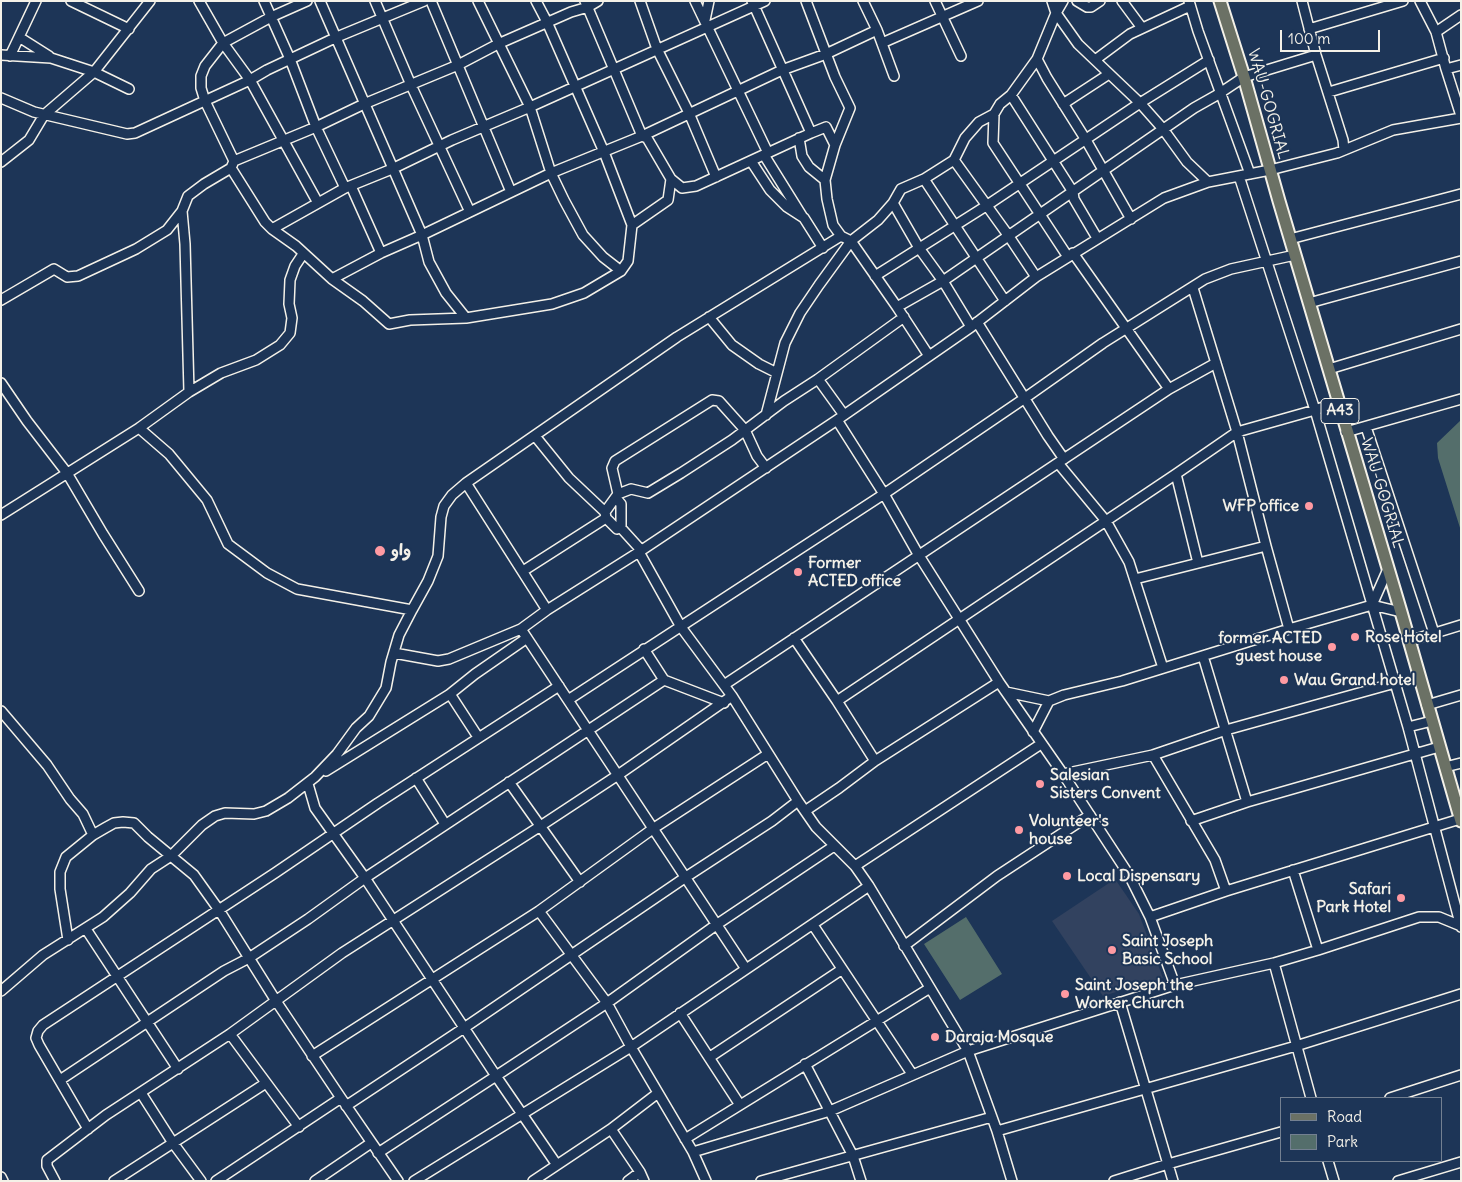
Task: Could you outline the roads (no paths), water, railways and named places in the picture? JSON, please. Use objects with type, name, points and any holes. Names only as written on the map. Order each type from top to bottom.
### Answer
[{"type":"main road","name":"WAU-GOGRIAL","points":[[1220,1],[1244,77],[1346,432],[1401,612],[1460,820]]},
{"type":"street","points":[[6,55],[19,37],[36,1]]},
{"type":"street","points":[[71,1],[129,29]]},
{"type":"street","points":[[1,162],[29,140],[44,115],[94,72],[150,1]]},
{"type":"street","points":[[198,1],[223,43],[250,80],[318,203]]},
{"type":"street","points":[[264,1],[290,59],[316,127],[381,252]]},
{"type":"street","points":[[307,1],[271,17],[223,43],[205,66],[201,76],[201,88],[232,164],[266,222],[332,279],[389,324],[410,320],[466,318],[552,304],[584,293],[621,271],[628,261],[632,225],[604,152],[536,1]]},
{"type":"street","points":[[320,1],[422,236],[429,262],[446,293],[466,318]]},
{"type":"street","points":[[375,1],[411,85],[470,212]]},
{"type":"street","points":[[1,98],[44,115],[127,134],[135,133],[162,122],[337,37],[424,1]]},
{"type":"street","points":[[431,1],[512,192]]},
{"type":"street","points":[[478,1],[530,107],[551,173],[564,200],[583,235],[604,257],[621,271]]},
{"type":"street","points":[[1,300],[54,269],[67,277],[78,276],[136,249],[167,230],[182,212],[188,196],[232,164],[364,104],[458,65],[498,44],[587,4],[598,1]]},
{"type":"street","points":[[640,1],[657,50],[689,113],[716,177]]},
{"type":"street","points":[[696,1],[766,154],[823,248]]},
{"type":"street","points":[[706,23],[709,1]]},
{"type":"street","points":[[272,229],[348,187],[657,50],[706,23],[765,1]]},
{"type":"street","points":[[806,1],[826,54],[850,108],[835,145],[825,180],[826,199],[833,225],[841,236],[851,241],[929,356]]},
{"type":"street","points":[[863,1],[877,30],[894,76]]},
{"type":"street","points":[[936,1],[961,56]]},
{"type":"street","points":[[882,44],[978,1]]},
{"type":"street","points":[[1052,1],[1056,13],[1078,44],[1140,103],[1163,129],[1187,162],[1208,182]]},
{"type":"street","points":[[1063,1],[1037,59],[994,114],[993,142],[1040,215],[1169,389]]},
{"type":"street","points":[[1077,1],[1088,7],[1100,1]]},
{"type":"street","points":[[1122,1],[1142,28]]},
{"type":"street","points":[[1302,1],[1316,55],[1343,140],[1344,150]]},
{"type":"street","points":[[1309,29],[1403,1]]},
{"type":"street","points":[[394,653],[438,661],[449,659],[521,629],[547,610],[640,551],[840,418],[974,325],[1036,277],[1164,198],[1208,182],[1270,170],[1344,150],[1393,130],[1461,117],[1436,32],[1420,1]]},
{"type":"street","points":[[587,4],[642,136],[647,138],[671,179],[682,188],[696,186],[826,126],[835,145]]},
{"type":"street","points":[[753,4],[811,133]]},
{"type":"street","points":[[1095,60],[1130,34],[1190,4],[1250,174]]},
{"type":"street","points":[[1436,32],[1461,15]]},
{"type":"street","points":[[332,279],[381,252],[422,236],[551,173],[642,136],[782,70],[826,54],[877,30]]},
{"type":"street","points":[[19,37],[51,58]]},
{"type":"street","points":[[6,55],[51,58],[94,72],[129,89]]},
{"type":"street","points":[[897,307],[942,281],[1163,129],[1244,77],[1316,55]]},
{"type":"street","points":[[1328,92],[1444,58]]},
{"type":"street","points":[[1037,59],[1131,218]]},
{"type":"street","points":[[875,276],[1209,60]]},
{"type":"street","points":[[1446,69],[1461,65]]},
{"type":"street","points":[[1063,104],[1109,74]]},
{"type":"street","points":[[1011,94],[1072,192],[1074,199],[1097,238]]},
{"type":"street","points":[[766,415],[785,343],[800,313],[851,241],[878,220],[893,203],[901,189],[924,179],[954,160],[965,138],[979,122],[994,114]]},
{"type":"street","points":[[799,138],[802,156],[809,167],[825,180]]},
{"type":"street","points":[[954,160],[1036,277]]},
{"type":"street","points":[[751,161],[770,190],[787,207],[804,218]]},
{"type":"street","points":[[1239,176],[1315,410],[1416,754],[1461,927]]},
{"type":"street","points":[[632,225],[668,200],[671,179]]},
{"type":"street","points":[[924,179],[1005,301]]},
{"type":"street","points":[[1290,239],[1461,194]]},
{"type":"street","points":[[893,203],[919,248],[1025,398],[1061,461],[1106,521],[1129,562],[1163,668]]},
{"type":"street","points":[[182,212],[185,244],[189,392]]},
{"type":"street","points":[[311,780],[337,754],[356,728],[374,709],[386,688],[399,636],[428,581],[438,556],[441,516],[444,506],[452,495],[466,483],[677,337],[841,236]]},
{"type":"street","points":[[1,515],[140,428],[189,392],[221,373],[256,360],[280,345],[290,333],[292,318],[289,304],[290,280],[295,266],[303,254]]},
{"type":"street","points":[[568,700],[884,494],[1103,343],[1193,288],[1216,274],[1295,256]]},
{"type":"street","points":[[1309,303],[1461,260]]},
{"type":"street","points":[[1193,288],[1237,432],[1289,629]]},
{"type":"street","points":[[709,317],[732,345],[760,364],[777,372]]},
{"type":"street","points":[[523,571],[606,515],[617,496],[631,490],[648,493],[681,473],[818,379],[904,317]]},
{"type":"street","points":[[1329,369],[1461,329]]},
{"type":"street","points":[[724,685],[918,554],[1169,389],[1216,362]]},
{"type":"street","points":[[818,379],[918,554],[999,682],[1063,774],[1129,875],[1150,917],[1175,985]]},
{"type":"street","points":[[1,383],[27,421],[67,473],[139,591]]},
{"type":"street","points":[[1346,432],[1461,399]]},
{"type":"street","points":[[766,468],[757,456],[745,430],[719,401],[709,402],[615,461],[612,468],[617,496],[621,504],[621,528],[640,551],[681,627],[732,696],[798,801],[816,827],[855,866],[968,1051],[997,1131],[1012,1181]]},
{"type":"street","points":[[837,701],[1237,432],[1338,402]]},
{"type":"street","points":[[1366,427],[1434,633]]},
{"type":"street","points":[[140,428],[169,454],[207,500],[228,544],[267,573],[297,589],[412,610]]},
{"type":"street","points":[[535,436],[569,478],[606,515],[617,529],[621,528]]},
{"type":"street","points":[[1176,474],[1198,563]]},
{"type":"street","points":[[466,483],[547,610]]},
{"type":"street","points":[[1135,579],[1266,546]]},
{"type":"street","points":[[1372,605],[1388,570]]},
{"type":"street","points":[[1006,692],[1049,701],[1064,694],[1122,681],[1372,605],[1401,612]]},
{"type":"street","points":[[1408,641],[1461,625]]},
{"type":"street","points":[[521,629],[746,969]]},
{"type":"street","points":[[1,991],[43,955],[103,917],[130,893],[151,869],[171,856],[202,825],[215,816],[225,813],[254,814],[266,811],[288,798],[311,780],[450,694],[527,638]]},
{"type":"street","points":[[794,638],[876,761]]},
{"type":"street","points":[[644,649],[664,680],[724,703]]},
{"type":"street","points":[[1203,656],[1247,802]]},
{"type":"street","points":[[60,1080],[224,971],[249,958],[308,919],[445,824],[664,680]]},
{"type":"street","points":[[805,811],[876,761],[999,682]]},
{"type":"street","points":[[1063,774],[1153,755],[1226,730],[1395,683]]},
{"type":"street","points":[[88,1129],[39,1045],[36,1038],[38,1031],[43,1025],[558,686]]},
{"type":"street","points":[[450,694],[478,737]]},
{"type":"street","points":[[1427,705],[1461,695]]},
{"type":"street","points":[[55,1181],[47,1166],[47,1160],[88,1129],[230,1034],[342,953],[618,775],[732,696]]},
{"type":"street","points":[[1034,732],[1049,701]]},
{"type":"street","points":[[1,711],[46,765],[82,814],[93,835]]},
{"type":"street","points":[[1408,727],[1432,721]]},
{"type":"street","points":[[855,866],[1041,744]]},
{"type":"street","points":[[1191,822],[1247,802],[1439,747]]},
{"type":"street","points":[[312,1056],[539,911],[654,828],[768,754]]},
{"type":"street","points":[[1153,755],[1215,860],[1226,891]]},
{"type":"street","points":[[1445,767],[1461,763]]},
{"type":"street","points":[[416,778],[445,824]]},
{"type":"street","points":[[311,780],[315,808],[334,832],[431,980],[557,1165]]},
{"type":"street","points":[[509,782],[539,827],[580,882]]},
{"type":"street","points":[[216,1181],[227,1178],[299,1127],[464,1028],[772,821],[798,801]]},
{"type":"street","points":[[904,946],[997,876],[1090,815]]},
{"type":"street","points":[[1150,917],[1293,870],[1460,820]]},
{"type":"street","points":[[68,940],[60,889],[60,872],[66,857],[93,835],[114,823],[130,822],[138,826],[148,837],[194,875],[219,910],[312,1056],[398,1181]]},
{"type":"street","points":[[378,1153],[607,1003],[716,925],[834,846]]},
{"type":"street","points":[[1293,870],[1318,950]]},
{"type":"street","points":[[414,1181],[631,1047],[868,886]]},
{"type":"street","points":[[539,911],[607,1003],[693,1152],[706,1181]]},
{"type":"street","points":[[693,1152],[830,1112],[912,1074],[968,1051],[1175,985],[1274,963],[1418,917],[1439,916],[1461,927]]},
{"type":"street","points":[[813,925],[878,1020],[912,1074]]},
{"type":"street","points":[[86,929],[178,1069]]},
{"type":"street","points":[[1274,963],[1311,1097]]},
{"type":"street","points":[[710,1057],[842,970]]},
{"type":"street","points":[[685,1139],[930,988]]},
{"type":"street","points":[[997,1131],[1146,1087],[1296,1046],[1461,994]]},
{"type":"street","points":[[1120,1002],[1173,1181]]},
{"type":"street","points":[[680,1013],[740,1104]]},
{"type":"street","points":[[230,1034],[299,1127]]},
{"type":"street","points":[[805,1064],[853,1156],[861,1181]]},
{"type":"street","points":[[1393,1097],[1461,1075]]},
{"type":"street","points":[[114,1181],[266,1083]]},
{"type":"street","points":[[141,1093],[173,1143],[201,1181]]},
{"type":"street","points":[[533,1181],[611,1129],[658,1093]]},
{"type":"street","points":[[761,1181],[992,1117]]},
{"type":"street","points":[[611,1129],[642,1176],[628,1181]]},
{"type":"street","points":[[1114,1181],[1280,1132]]},
{"type":"street","points":[[316,1181],[371,1143]]},
{"type":"street","points":[[1328,1162],[1334,1181]]},
{"type":"street","points":[[1398,1181],[1461,1162]]},
{"type":"street","points":[[1,1177],[3,1181]]},
{"type":"place","name":"WFP office","points":[[1309,506]]},
{"type":"place","name":"واو","points":[[380,551]]},
{"type":"place","name":"Former ACTED office","points":[[798,572]]},
{"type":"place","name":"Rose Hotel","points":[[1355,637]]},
{"type":"place","name":"former ACTED guest house","points":[[1332,647]]},
{"type":"place","name":"Wau Grand hotel","points":[[1284,680]]},
{"type":"place","name":"Salesian Sisters Convent","points":[[1040,784]]},
{"type":"place","name":"Volunteer's house","points":[[1019,830]]},
{"type":"place","name":"Local Dispensary","points":[[1067,876]]},
{"type":"place","name":"Safari Park Hotel","points":[[1401,898]]},
{"type":"place","name":"Saint Joseph Basic School","points":[[1112,950]]},
{"type":"place","name":"Saint Joseph the Worker Church","points":[[1065,994]]},
{"type":"place","name":"Daraja Mosque","points":[[935,1037]]}]
